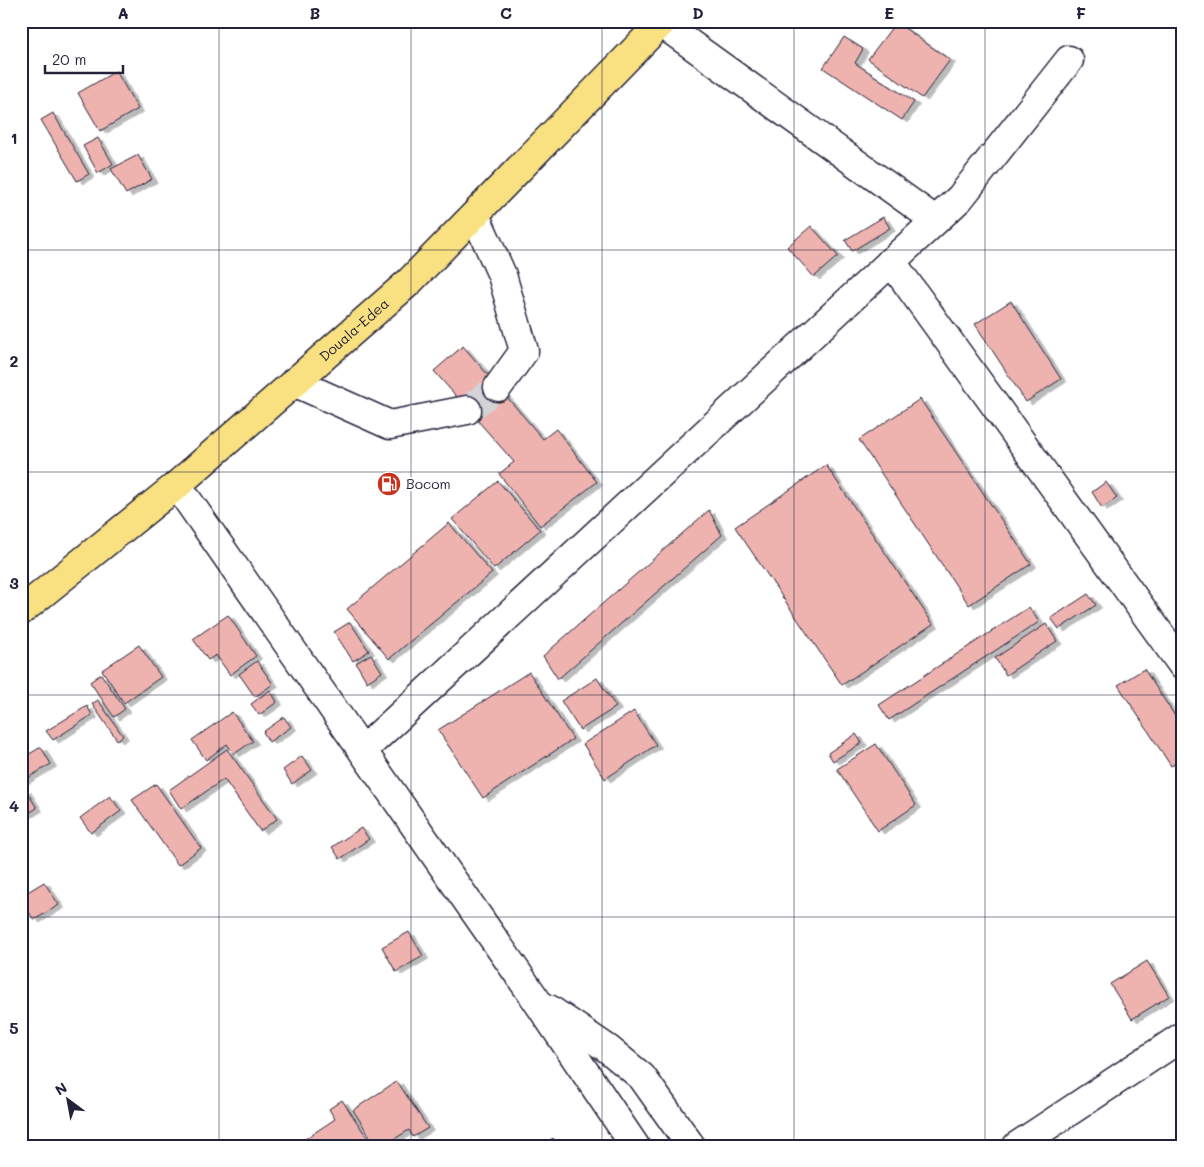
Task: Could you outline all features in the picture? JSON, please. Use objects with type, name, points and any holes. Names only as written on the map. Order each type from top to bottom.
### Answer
[{"type":"highway","name":"Douala-Edea","points":[[21,611],[177,485],[409,282],[662,22]]},
{"type":"street","points":[[662,22],[935,220]]},
{"type":"street","points":[[363,750],[960,198],[1069,60]]},
{"type":"street","points":[[474,215],[502,276],[524,351],[498,387]]},
{"type":"street","points":[[891,261],[1183,666]]},
{"type":"street","points":[[294,382],[390,425],[467,410]]},
{"type":"street","points":[[177,485],[537,1001],[635,1146]]},
{"type":"street","points":[[537,1001],[608,1049],[642,1077],[691,1146]]},
{"type":"street","points":[[1017,1146],[1183,1036]]},
{"type":"building","points":[[896,22],[950,60],[922,98],[868,59]]},
{"type":"building","points":[[844,37],[863,49],[855,63],[914,102],[902,120],[823,68]]},
{"type":"building","points":[[116,71],[138,109],[100,131],[78,93]]},
{"type":"building","points":[[53,113],[89,174],[77,181],[41,120]]},
{"type":"building","points":[[98,138],[113,164],[98,173],[83,146]]},
{"type":"building","points":[[138,155],[152,179],[126,194],[111,169]]},
{"type":"building","points":[[883,217],[890,228],[852,251],[845,240]]},
{"type":"building","points":[[811,226],[838,256],[814,277],[787,247]]},
{"type":"building","points":[[1011,301],[1061,379],[1026,402],[975,324]]},
{"type":"building","points":[[463,346],[543,439],[556,429],[597,482],[540,526],[499,474],[514,462],[434,371]]},
{"type":"building","points":[[920,399],[1031,564],[969,605],[859,440]]},
{"type":"building","points":[[826,465],[933,624],[842,685],[735,527]]},
{"type":"building","points":[[498,481],[540,530],[494,569],[452,519]]},
{"type":"building","points":[[1106,482],[1117,498],[1102,508],[1092,492]]},
{"type":"building","points":[[709,510],[722,535],[558,679],[543,656]]},
{"type":"building","points":[[449,523],[492,573],[389,659],[347,609]]},
{"type":"building","points":[[1088,594],[1096,605],[1059,629],[1051,618]]},
{"type":"building","points":[[1029,607],[1039,622],[889,720],[879,705]]},
{"type":"building","points":[[228,615],[256,656],[230,675],[216,655],[208,660],[193,639]]},
{"type":"building","points":[[350,622],[369,651],[353,661],[334,632]]},
{"type":"building","points":[[1046,624],[1057,641],[1006,675],[995,658]]},
{"type":"building","points":[[139,645],[161,677],[124,703],[102,670]]},
{"type":"building","points":[[371,654],[382,672],[367,682],[356,663]]},
{"type":"building","points":[[257,661],[273,684],[255,697],[239,674]]},
{"type":"building","points":[[1144,669],[1183,728],[1183,759],[1171,766],[1118,685]]},
{"type":"building","points":[[529,672],[573,739],[483,798],[438,730]]},
{"type":"building","points":[[101,674],[125,709],[114,717],[90,682]]},
{"type":"building","points":[[597,678],[616,707],[580,730],[561,701]]},
{"type":"building","points":[[270,690],[277,702],[259,715],[251,704]]},
{"type":"building","points":[[98,700],[123,736],[117,740],[92,704]]},
{"type":"building","points":[[87,706],[92,715],[53,740],[46,731]]},
{"type":"building","points":[[634,711],[656,745],[605,779],[583,744]]},
{"type":"building","points":[[232,712],[253,741],[234,754],[227,744],[206,760],[192,740]]},
{"type":"building","points":[[284,717],[291,727],[269,742],[263,732]]},
{"type":"building","points":[[856,734],[862,743],[833,761],[828,753]]},
{"type":"building","points":[[876,744],[916,805],[878,831],[837,769]]},
{"type":"building","points":[[41,747],[51,764],[21,782],[21,759]]},
{"type":"building","points":[[227,749],[277,819],[260,831],[224,779],[181,809],[169,790]]},
{"type":"building","points":[[302,756],[312,770],[292,784],[283,770]]},
{"type":"building","points":[[156,784],[201,848],[178,865],[132,800]]},
{"type":"building","points":[[25,789],[37,808],[21,818],[21,791]]},
{"type":"building","points":[[110,796],[121,811],[91,833],[80,818]]},
{"type":"building","points":[[361,828],[369,839],[340,859],[332,847]]},
{"type":"building","points":[[44,882],[59,905],[34,920],[21,900],[21,896]]},
{"type":"building","points":[[409,932],[423,956],[396,972],[382,947]]},
{"type":"building","points":[[1147,961],[1169,996],[1132,1019],[1110,984]]},
{"type":"building","points":[[397,1081],[428,1128],[413,1137],[409,1130],[383,1146],[376,1146],[353,1110]]},
{"type":"building","points":[[342,1100],[373,1146],[309,1146],[305,1139],[335,1119],[329,1109]]},
{"type":"building","points":[[553,1138],[558,1146],[541,1146]]},
{"type":"tunnel","points":[[467,410],[498,387]]},
{"type":"place","name":"Bocom","points":[[389,484]]}]
